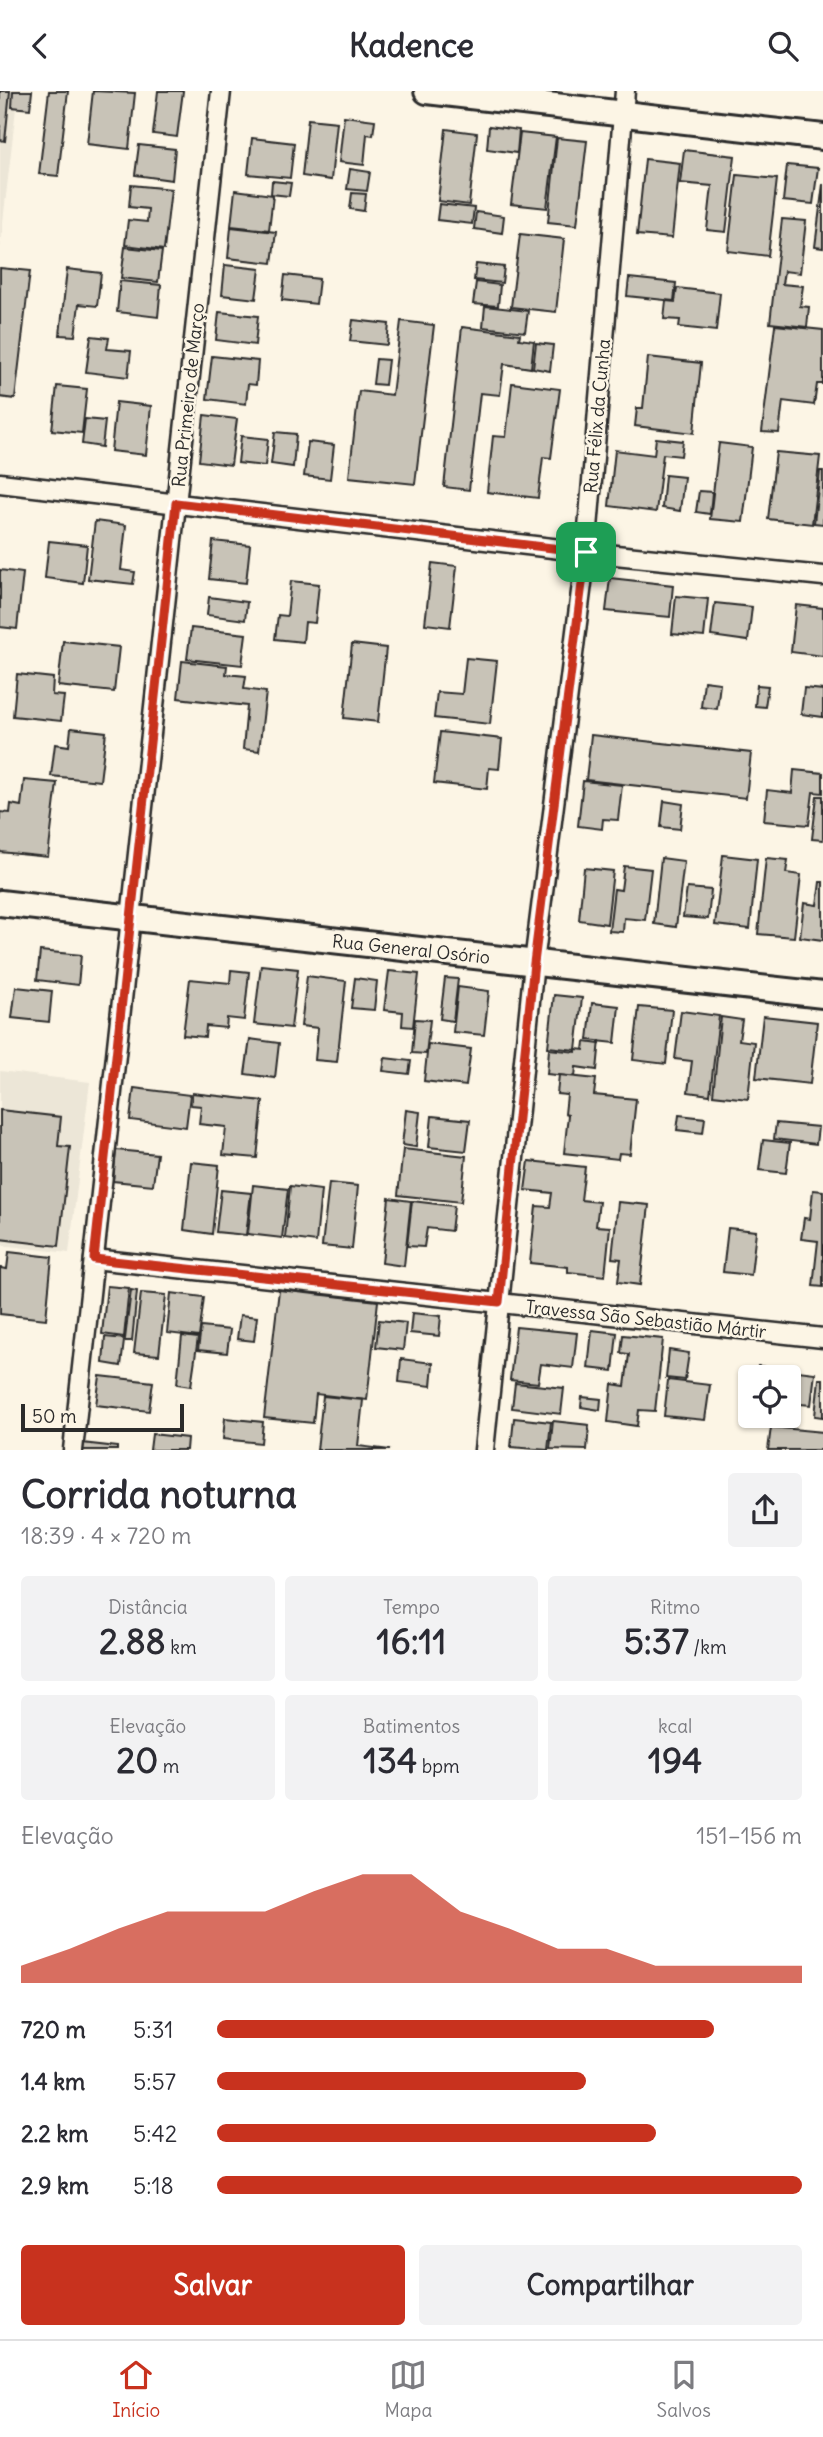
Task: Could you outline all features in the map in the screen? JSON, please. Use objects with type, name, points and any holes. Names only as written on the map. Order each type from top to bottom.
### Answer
[{"type":"street","name":"Rua Primeiro de Março","points":[[73,1450],[221,91]]},
{"type":"street","points":[[427,91],[624,102],[823,137]]},
{"type":"street","name":"Rua Félix da Cunha","points":[[484,1450],[534,963],[586,552],[624,102]]},
{"type":"street","points":[[0,483],[586,552],[823,576]]},
{"type":"street","name":"Rua General Osório","points":[[0,903],[823,995]]},
{"type":"street","name":"Travessa São Sebastião Mártir","points":[[94,1259],[823,1338]]},
{"type":"shaded area","points":[[0,91],[18,91],[0,248]]},
{"type":"shaded area","points":[[0,1071],[90,1082],[69,1253],[0,1245]]},
{"type":"building","points":[[0,91],[10,91],[5,141],[0,140]]},
{"type":"building","points":[[13,91],[32,91],[30,109],[12,107]]},
{"type":"building","points":[[49,91],[68,91],[58,176],[39,174]]},
{"type":"building","points":[[93,91],[135,93],[129,149],[87,144]]},
{"type":"building","points":[[158,91],[183,91],[177,137],[153,134]]},
{"type":"building","points":[[344,116],[375,120],[373,135],[367,134],[364,165],[339,162]]},
{"type":"building","points":[[308,119],[337,122],[331,180],[302,176]]},
{"type":"building","points":[[489,126],[519,130],[517,153],[487,149]]},
{"type":"building","points":[[446,129],[477,133],[469,205],[438,201]]},
{"type":"building","points":[[520,133],[556,137],[547,208],[511,204]]},
{"type":"building","points":[[252,138],[294,143],[290,178],[248,174]]},
{"type":"building","points":[[557,138],[587,141],[577,225],[548,222]]},
{"type":"building","points":[[139,145],[175,149],[172,180],[135,175]]},
{"type":"building","points":[[684,150],[735,156],[726,232],[707,230],[712,186],[680,183]]},
{"type":"building","points":[[645,159],[680,163],[672,238],[637,235]]},
{"type":"building","points":[[787,165],[818,168],[813,204],[783,201]]},
{"type":"building","points":[[350,169],[370,172],[367,191],[347,189]]},
{"type":"building","points":[[737,175],[777,179],[768,256],[728,251]]},
{"type":"building","points":[[272,181],[291,183],[289,196],[271,194]]},
{"type":"building","points":[[823,184],[823,248],[815,247]]},
{"type":"building","points":[[131,185],[171,189],[164,250],[125,245],[128,220],[147,222],[148,209],[129,207]]},
{"type":"building","points":[[235,190],[273,195],[269,230],[231,226]]},
{"type":"building","points":[[352,193],[366,194],[364,211],[350,209]]},
{"type":"building","points":[[439,204],[474,208],[472,224],[437,220]]},
{"type":"building","points":[[476,212],[504,216],[502,233],[474,229]]},
{"type":"building","points":[[782,219],[806,221],[800,273],[784,271],[782,284],[803,286],[800,306],[809,307],[807,327],[770,323]]},
{"type":"building","points":[[231,227],[276,232],[272,263],[228,258]]},
{"type":"building","points":[[520,234],[564,239],[556,312],[511,307]]},
{"type":"building","points":[[125,247],[162,251],[158,282],[121,278]]},
{"type":"building","points":[[476,264],[504,267],[502,283],[474,280]]},
{"type":"building","points":[[225,265],[260,269],[256,299],[222,295]]},
{"type":"building","points":[[0,268],[30,271],[15,399],[0,397]]},
{"type":"building","points":[[67,269],[101,273],[97,306],[79,304],[75,336],[60,335]]},
{"type":"building","points":[[285,275],[319,279],[316,304],[282,300]]},
{"type":"building","points":[[629,278],[676,283],[674,301],[627,296]]},
{"type":"building","points":[[120,281],[161,285],[158,317],[117,312]]},
{"type":"building","points":[[476,282],[500,285],[498,306],[473,304]]},
{"type":"building","points":[[677,288],[720,293],[716,331],[679,327],[680,320],[664,319],[666,301],[675,302]]},
{"type":"building","points":[[485,306],[528,311],[525,332],[483,327]]},
{"type":"building","points":[[219,312],[258,316],[255,345],[216,340]]},
{"type":"building","points":[[353,320],[389,324],[387,345],[350,341]]},
{"type":"building","points":[[401,321],[434,325],[415,484],[349,477],[359,391],[392,395]]},
{"type":"building","points":[[775,325],[823,330],[823,384],[817,384],[814,405],[783,401],[779,433],[762,432]]},
{"type":"building","points":[[462,327],[520,334],[519,339],[534,341],[531,368],[504,364],[500,395],[480,393],[469,490],[444,487]]},
{"type":"building","points":[[91,336],[109,338],[107,349],[131,351],[128,377],[86,372]]},
{"type":"building","points":[[536,343],[553,345],[550,371],[533,368]]},
{"type":"building","points":[[212,356],[258,361],[256,385],[248,384],[246,404],[207,399]]},
{"type":"building","points":[[648,357],[701,363],[694,433],[635,426],[637,408],[643,408]]},
{"type":"building","points":[[376,359],[388,360],[385,385],[373,384]]},
{"type":"building","points":[[512,383],[560,389],[551,458],[543,457],[538,498],[487,492],[493,436],[506,437]]},
{"type":"building","points":[[57,386],[87,389],[82,433],[52,430]]},
{"type":"building","points":[[116,402],[151,406],[146,455],[111,451]]},
{"type":"building","points":[[204,415],[237,419],[231,465],[199,461]]},
{"type":"building","points":[[85,419],[105,421],[102,447],[82,444]]},
{"type":"building","points":[[275,432],[296,434],[293,467],[271,464]]},
{"type":"building","points":[[241,436],[268,439],[265,466],[238,463]]},
{"type":"building","points":[[656,438],[683,441],[681,456],[663,454],[656,512],[609,506],[615,450],[654,455]]},
{"type":"building","points":[[308,442],[334,445],[330,479],[304,476]]},
{"type":"building","points":[[719,443],[752,447],[743,522],[710,519]]},
{"type":"building","points":[[776,452],[820,456],[812,524],[768,519]]},
{"type":"building","points":[[820,471],[823,471],[823,524],[814,523]]},
{"type":"building","points":[[665,475],[684,477],[680,511],[662,508]]},
{"type":"building","points":[[699,491],[712,492],[710,514],[696,512]]},
{"type":"building","points":[[95,521],[126,525],[121,570],[135,572],[133,584],[88,579]]},
{"type":"building","points":[[49,541],[87,545],[83,583],[45,578]]},
{"type":"building","points":[[213,541],[250,545],[246,583],[209,579]]},
{"type":"building","points":[[432,563],[457,566],[450,627],[425,624]]},
{"type":"building","points":[[0,570],[23,573],[17,629],[0,627]]},
{"type":"building","points":[[610,578],[673,585],[670,617],[606,611]]},
{"type":"building","points":[[291,581],[319,584],[315,623],[305,622],[303,642],[275,639],[278,615],[287,616]]},
{"type":"building","points":[[676,596],[708,599],[704,637],[672,634]]},
{"type":"building","points":[[209,597],[247,602],[245,620],[207,615]]},
{"type":"building","points":[[715,603],[752,607],[748,641],[711,636]]},
{"type":"building","points":[[796,605],[823,608],[823,656],[791,652]]},
{"type":"building","points":[[191,628],[246,634],[242,665],[187,659]]},
{"type":"building","points":[[63,641],[119,647],[114,692],[58,686]]},
{"type":"building","points":[[352,644],[386,648],[378,722],[344,718]]},
{"type":"building","points":[[466,658],[497,661],[490,724],[434,718],[437,692],[462,694]]},
{"type":"building","points":[[182,661],[227,666],[226,674],[246,676],[244,689],[266,692],[259,751],[243,749],[247,706],[178,698]]},
{"type":"building","points":[[17,674],[53,678],[52,695],[64,696],[61,721],[13,716]]},
{"type":"building","points":[[704,681],[720,683],[717,709],[701,707]]},
{"type":"building","points":[[757,685],[768,686],[765,707],[755,706]]},
{"type":"building","points":[[804,688],[823,690],[823,717],[801,714]]},
{"type":"building","points":[[71,728],[106,732],[100,781],[51,776],[55,744],[69,746]]},
{"type":"building","points":[[440,732],[502,739],[499,769],[489,768],[487,789],[434,783]]},
{"type":"building","points":[[591,735],[751,753],[746,798],[586,780]]},
{"type":"building","points":[[794,770],[823,773],[823,793],[813,792],[809,825],[764,821],[767,790],[792,793]]},
{"type":"building","points":[[24,780],[57,783],[48,857],[0,852],[0,812],[10,813],[11,804],[21,806]]},
{"type":"building","points":[[583,781],[622,785],[618,820],[603,819],[602,829],[578,826]]},
{"type":"building","points":[[817,796],[823,796],[823,840],[812,839]]},
{"type":"building","points":[[664,801],[683,804],[680,829],[661,827]]},
{"type":"building","points":[[723,855],[757,859],[750,929],[715,925]]},
{"type":"building","points":[[661,858],[684,861],[676,927],[654,924]]},
{"type":"building","points":[[766,858],[788,860],[786,873],[801,875],[794,937],[758,934]]},
{"type":"building","points":[[624,866],[651,869],[645,920],[624,918],[623,932],[609,931],[614,889],[621,890]]},
{"type":"building","points":[[584,868],[613,871],[607,924],[579,920]]},
{"type":"building","points":[[820,882],[823,882],[823,940],[800,937],[804,903],[817,905]]},
{"type":"building","points":[[687,888],[711,890],[708,919],[683,917]]},
{"type":"building","points":[[40,951],[81,955],[78,985],[37,980]]},
{"type":"building","points":[[261,965],[298,969],[291,1028],[254,1024]]},
{"type":"building","points":[[231,970],[249,972],[244,1020],[227,1018],[226,1028],[206,1026],[205,1037],[183,1035],[190,979],[230,983]]},
{"type":"building","points":[[389,971],[419,974],[413,1027],[402,1026],[403,1012],[384,1010]]},
{"type":"building","points":[[307,976],[346,981],[337,1062],[315,1060],[318,1028],[301,1026]]},
{"type":"building","points":[[355,978],[377,981],[374,1010],[351,1008]]},
{"type":"building","points":[[445,978],[458,979],[453,1021],[440,1019]]},
{"type":"building","points":[[16,987],[52,991],[49,1022],[12,1018]]},
{"type":"building","points":[[458,987],[489,991],[484,1035],[453,1032]]},
{"type":"building","points":[[554,995],[582,998],[576,1050],[548,1047]]},
{"type":"building","points":[[592,1003],[619,1006],[615,1043],[588,1040]]},
{"type":"building","points":[[639,1007],[672,1010],[666,1064],[633,1060]]},
{"type":"building","points":[[681,1011],[719,1016],[710,1095],[688,1092],[692,1061],[675,1059]]},
{"type":"building","points":[[763,1016],[817,1022],[810,1084],[756,1078]]},
{"type":"building","points":[[721,1017],[742,1020],[739,1040],[754,1042],[748,1099],[713,1095]]},
{"type":"building","points":[[415,1019],[430,1020],[426,1054],[412,1053]]},
{"type":"building","points":[[250,1039],[279,1043],[275,1078],[245,1074]]},
{"type":"building","points":[[585,1042],[600,1044],[597,1070],[576,1067],[575,1077],[547,1074],[549,1049],[576,1052],[576,1049],[584,1050]]},
{"type":"building","points":[[428,1044],[471,1049],[466,1086],[424,1081]]},
{"type":"building","points":[[385,1058],[411,1061],[409,1074],[383,1071]]},
{"type":"building","points":[[559,1075],[596,1079],[594,1095],[636,1099],[630,1154],[619,1153],[618,1159],[564,1153],[567,1095],[557,1094]]},
{"type":"building","points":[[134,1088],[190,1095],[186,1127],[130,1120]]},
{"type":"building","points":[[192,1093],[263,1101],[257,1158],[223,1155],[226,1127],[199,1124],[201,1106],[191,1105]]},
{"type":"building","points":[[0,1110],[61,1117],[58,1146],[70,1147],[59,1246],[0,1239]]},
{"type":"building","points":[[406,1110],[420,1112],[416,1147],[402,1145]]},
{"type":"building","points":[[679,1115],[705,1118],[703,1133],[677,1130]]},
{"type":"building","points":[[432,1116],[470,1120],[466,1151],[429,1147]]},
{"type":"building","points":[[776,1123],[818,1127],[816,1144],[774,1139]]},
{"type":"building","points":[[763,1140],[790,1143],[786,1173],[759,1170]]},
{"type":"building","points":[[403,1149],[466,1156],[461,1202],[398,1195]]},
{"type":"building","points":[[116,1150],[157,1154],[153,1185],[113,1181]]},
{"type":"building","points":[[529,1161],[585,1167],[581,1200],[599,1202],[596,1226],[610,1227],[605,1276],[568,1272],[568,1267],[530,1263],[536,1206],[550,1207],[552,1193],[525,1190]]},
{"type":"building","points":[[191,1162],[219,1165],[212,1234],[184,1230]]},
{"type":"building","points":[[329,1183],[358,1186],[352,1249],[322,1246]]},
{"type":"building","points":[[253,1185],[288,1189],[282,1238],[248,1234]]},
{"type":"building","points":[[290,1186],[321,1190],[316,1242],[285,1238]]},
{"type":"building","points":[[221,1190],[251,1193],[246,1235],[216,1232]]},
{"type":"building","points":[[813,1190],[823,1191],[823,1287],[813,1286],[818,1241],[801,1239],[804,1218],[810,1219]]},
{"type":"building","points":[[389,1198],[411,1201],[404,1266],[382,1263]]},
{"type":"building","points":[[412,1201],[454,1206],[451,1231],[427,1228],[424,1247],[407,1246]]},
{"type":"building","points":[[618,1202],[649,1205],[640,1285],[618,1282],[621,1259],[612,1258]]},
{"type":"building","points":[[728,1228],[756,1231],[751,1275],[723,1272]]},
{"type":"building","points":[[9,1252],[52,1257],[46,1319],[0,1314],[0,1268],[7,1269]]},
{"type":"building","points":[[107,1286],[129,1288],[124,1337],[102,1334]]},
{"type":"building","points":[[131,1290],[137,1291],[132,1341],[124,1341],[121,1366],[103,1363],[105,1337],[125,1339]]},
{"type":"building","points":[[279,1290],[378,1301],[367,1400],[316,1394],[313,1423],[264,1418]]},
{"type":"building","points":[[141,1293],[166,1295],[159,1355],[134,1353]]},
{"type":"building","points":[[171,1293],[204,1297],[199,1337],[167,1333]]},
{"type":"building","points":[[412,1313],[441,1316],[439,1336],[410,1333]]},
{"type":"building","points":[[240,1315],[257,1317],[254,1341],[237,1339]]},
{"type":"building","points":[[379,1320],[406,1323],[403,1350],[376,1347]]},
{"type":"building","points":[[201,1327],[230,1330],[227,1353],[198,1350]]},
{"type":"building","points":[[516,1327],[577,1333],[573,1368],[541,1364],[538,1383],[510,1380]]},
{"type":"building","points":[[592,1330],[617,1333],[613,1371],[588,1368]]},
{"type":"building","points":[[623,1335],[663,1339],[655,1411],[639,1410],[637,1426],[608,1422],[612,1384],[625,1386],[629,1354],[621,1353]]},
{"type":"building","points":[[182,1336],[198,1338],[191,1386],[177,1384]]},
{"type":"building","points":[[669,1350],[689,1353],[685,1380],[666,1378]]},
{"type":"building","points":[[401,1359],[433,1363],[431,1386],[399,1382]]},
{"type":"building","points":[[801,1371],[815,1373],[811,1405],[801,1404]]},
{"type":"building","points":[[100,1376],[153,1382],[149,1411],[96,1405]]},
{"type":"building","points":[[819,1379],[823,1379],[823,1417],[815,1416]]},
{"type":"building","points":[[668,1380],[710,1385],[705,1420],[664,1416]]},
{"type":"building","points":[[515,1383],[564,1388],[561,1414],[512,1408]]},
{"type":"building","points":[[323,1396],[363,1400],[358,1446],[390,1450],[317,1450]]},
{"type":"building","points":[[582,1397],[601,1399],[600,1410],[581,1407]]},
{"type":"building","points":[[225,1418],[263,1422],[261,1443],[223,1439]]},
{"type":"building","points":[[514,1418],[551,1422],[548,1450],[511,1447]]},
{"type":"building","points":[[553,1421],[589,1425],[587,1450],[550,1449]]},
{"type":"building","points":[[771,1428],[823,1432],[823,1450],[768,1450]]},
{"type":"building","points":[[152,1434],[187,1438],[186,1450],[150,1450]]},
{"type":"building","points":[[82,1443],[117,1447],[117,1450],[81,1450]]},
{"type":"route","points":[[176,503],[586,552],[534,963],[499,1302],[94,1259],[176,503]]}]
